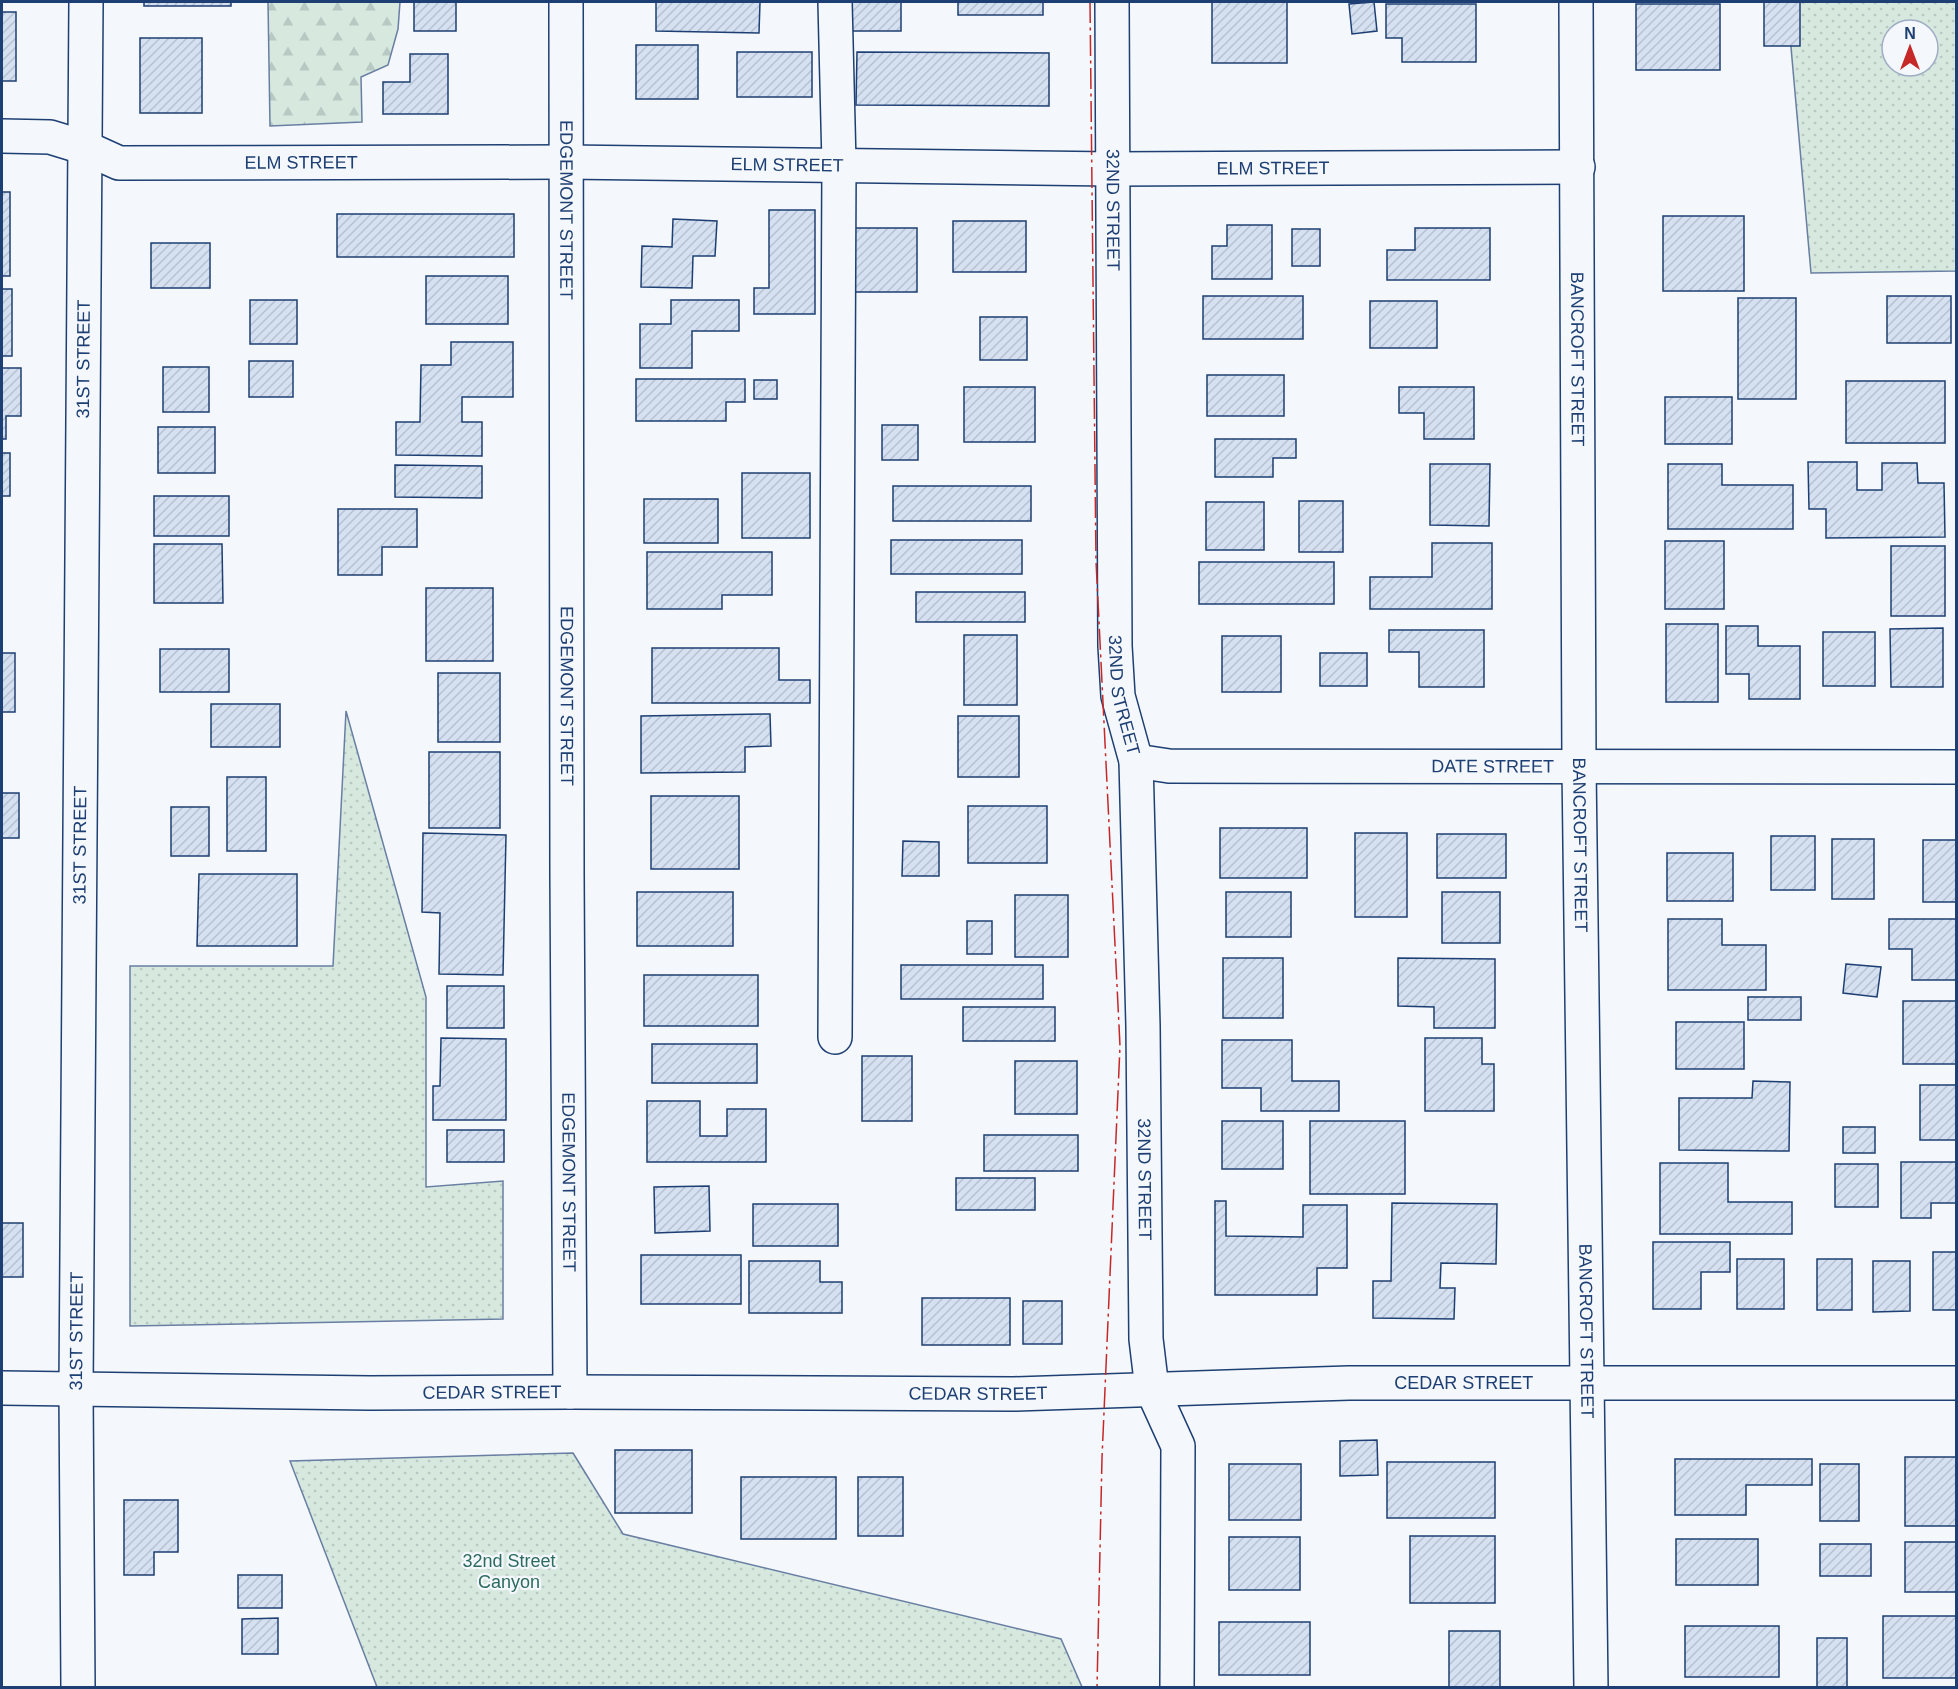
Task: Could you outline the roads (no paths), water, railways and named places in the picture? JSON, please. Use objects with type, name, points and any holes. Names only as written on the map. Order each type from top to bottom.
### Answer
[{"type":"street","name":"31ST STREET","points":[[78,1688],[76,1390],[86,2]]},
{"type":"street","name":"EDGEMONT STREET","points":[[566,2],[570,1392]]},
{"type":"street","points":[[835,2],[839,164],[835,1037]]},
{"type":"street","name":"32ND STREET","points":[[1113,2],[1115,646],[1118,696],[1136,761],[1143,1026],[1146,1339],[1152,1389],[1178,1446],[1177,1688]]},
{"type":"street","name":"BANCROFT STREET","points":[[1576,2],[1579,767],[1590,1688]]},
{"type":"street","name":"ELM STREET","points":[[2,136],[50,136],[86,148],[118,163],[565,162],[1112,169],[1578,167]]},
{"type":"street","name":"DATE STREET","points":[[1136,761],[1169,766],[1956,767]]},
{"type":"street","name":"CEDAR STREET","points":[[2,1388],[370,1393],[1014,1395],[1349,1383],[1956,1383]]},
{"type":"park label","name":"32nd Street Canyon","points":[[509,1571]]}]
